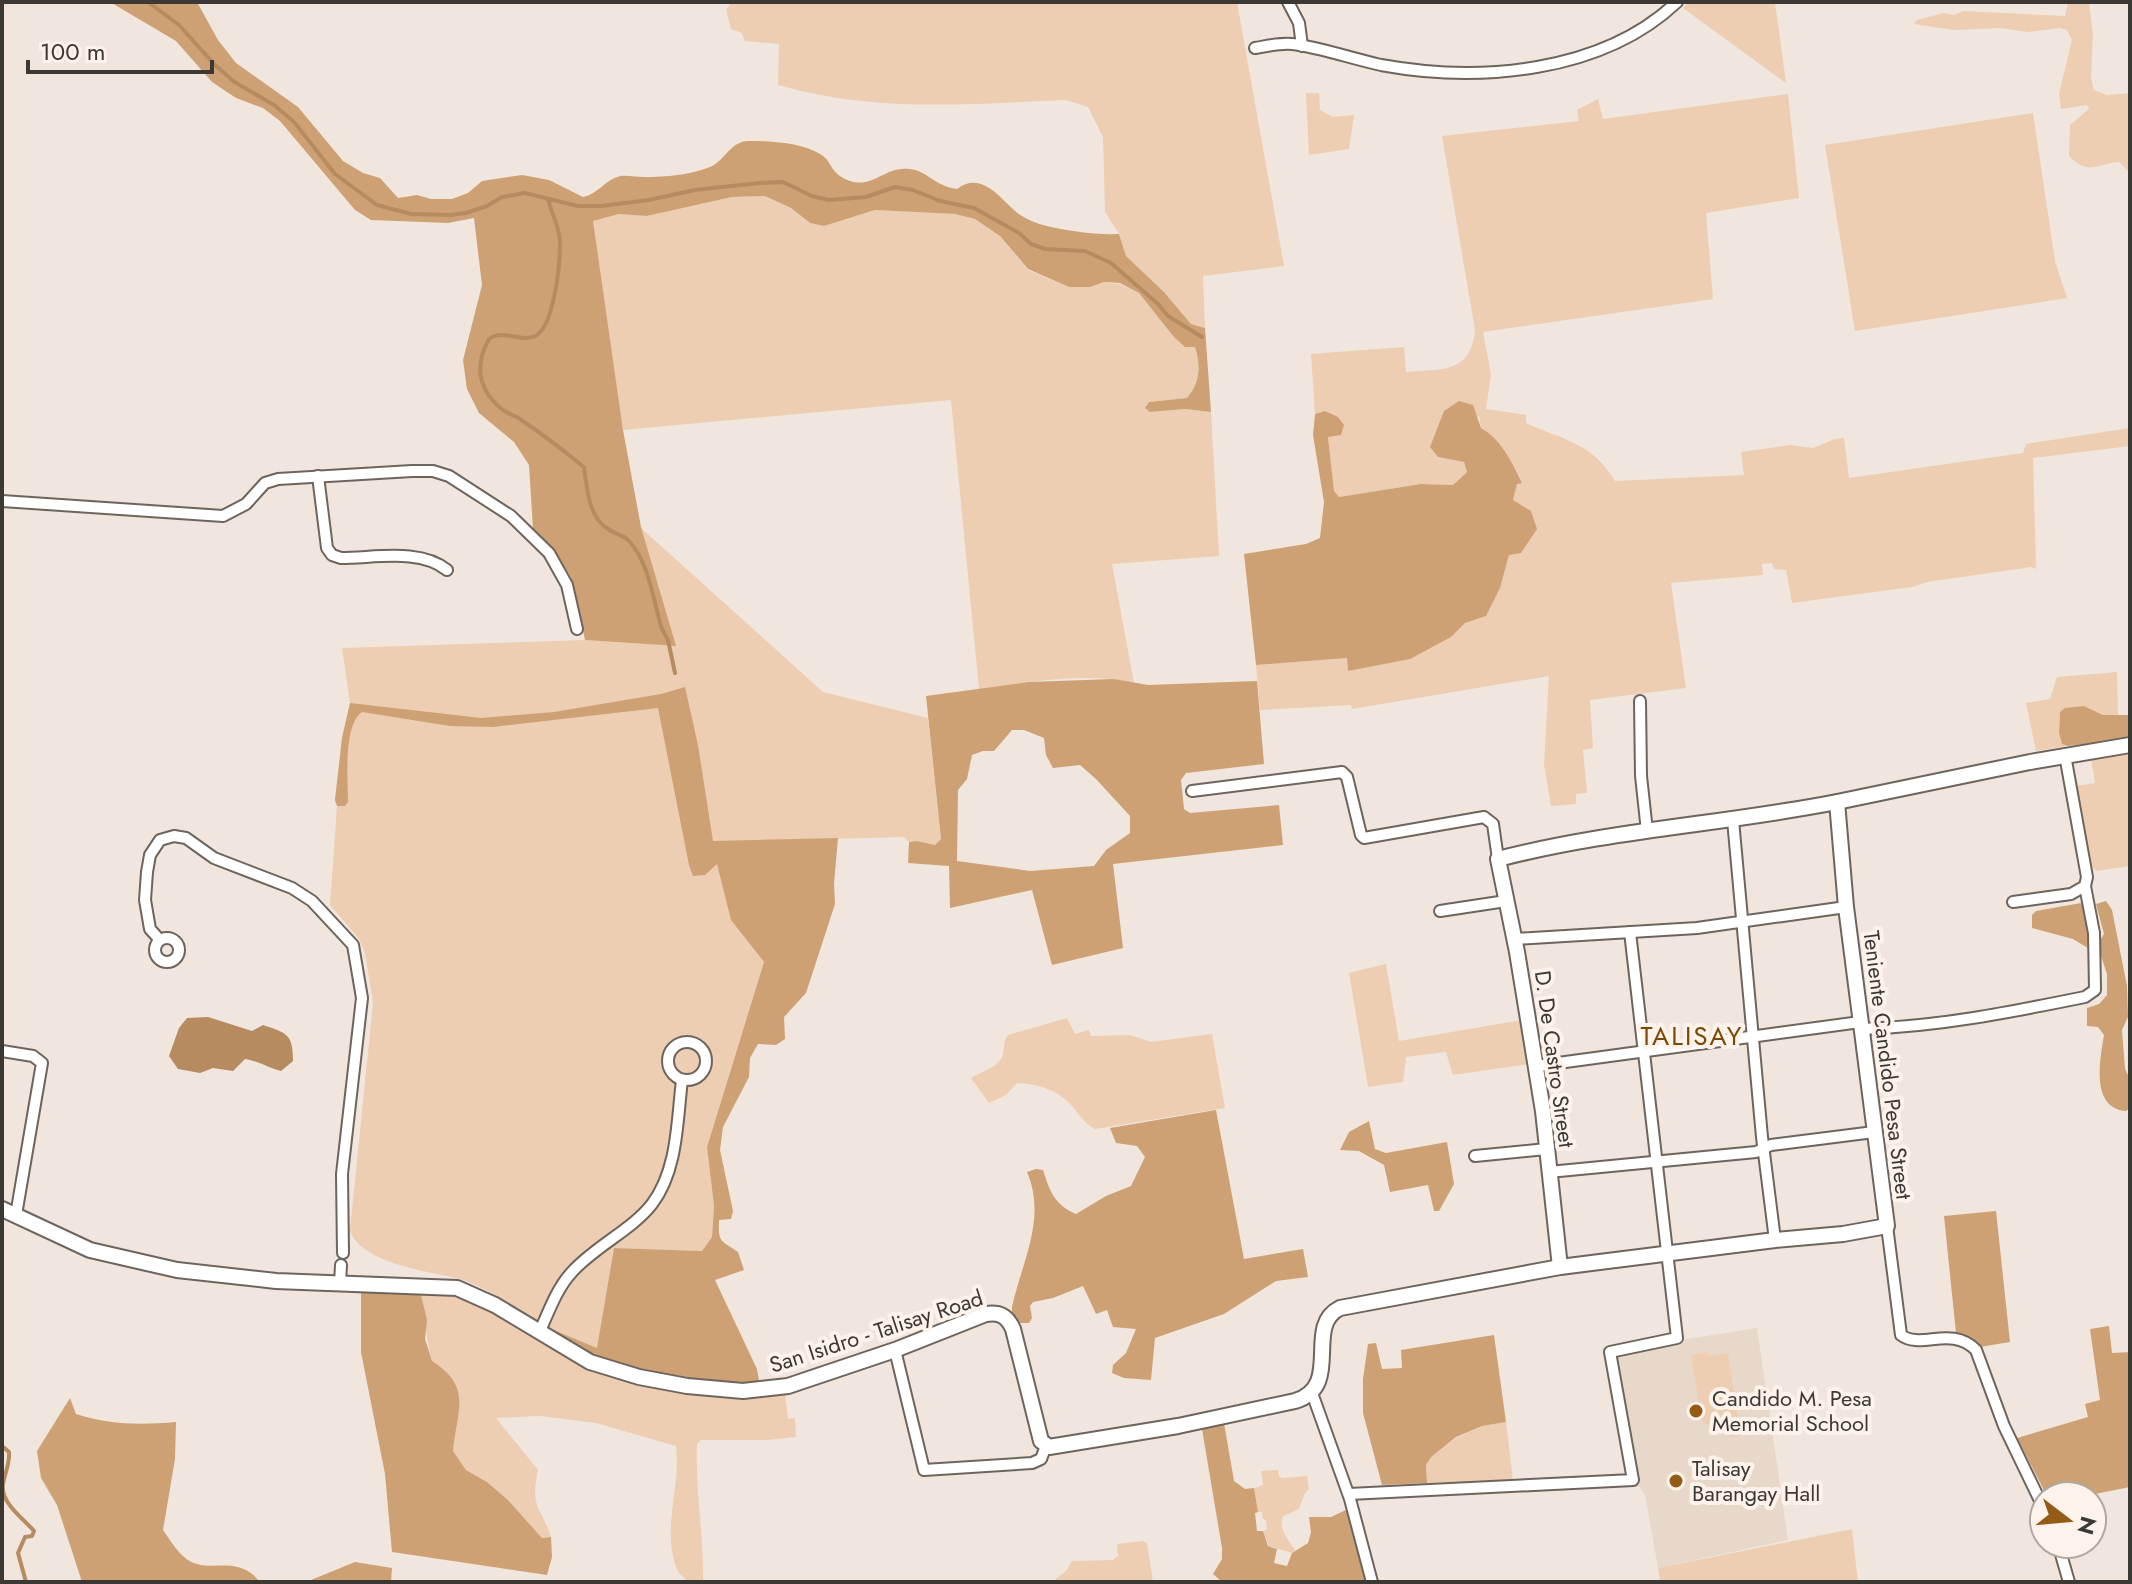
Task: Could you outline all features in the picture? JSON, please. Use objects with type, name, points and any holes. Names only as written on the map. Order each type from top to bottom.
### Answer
[{"type":"street","points":[[1288,2],[1299,23],[1302,46]]},
{"type":"street","points":[[1255,48],[1285,44],[1302,46],[1337,56],[1417,70],[1523,69],[1573,59],[1609,45],[1654,21],[1677,2]]},
{"type":"street","points":[[2,501],[223,516],[246,504],[265,483],[278,479],[433,471],[459,481],[511,516],[549,553],[567,585],[577,629]]},
{"type":"street","points":[[318,476],[327,548],[332,555],[341,558],[421,557],[447,570]]},
{"type":"street","points":[[1640,701],[1641,776],[1647,831]]},
{"type":"street","points":[[1192,791],[1342,772],[1347,777],[1363,837],[1484,817],[1492,821],[1498,859],[1647,831],[1837,802],[2065,755],[2130,745]]},
{"type":"street","points":[[1536,1066],[1643,1050],[1861,1026],[1881,1030],[1978,1019],[2085,997],[2095,990],[2094,933],[2065,755]]},
{"type":"street","name":"Teniente Candido Pesa Street","points":[[1312,1393],[1321,1373],[1325,1324],[1336,1310],[1560,1267],[1843,1234],[1887,1226],[1846,907],[1837,802]]},
{"type":"street","points":[[1733,820],[1775,1240]]},
{"type":"street","points":[[159,939],[150,929],[145,900],[147,872],[150,855],[160,840],[174,836],[186,838],[214,858],[292,888],[312,901],[353,945],[362,998],[342,1174],[340,1284]]},
{"type":"street","name":"D. De Castro Street","points":[[1498,859],[1515,939],[1543,1111],[1560,1267]]},
{"type":"street","points":[[2013,902],[2071,894],[2085,886]]},
{"type":"street","points":[[1440,911],[1506,901]]},
{"type":"street","points":[[1515,939],[1697,928],[1846,907]]},
{"type":"street","points":[[1349,1494],[1633,1480],[1610,1354],[1615,1350],[1677,1338],[1630,932]]},
{"type":"street","points":[[2,1051],[33,1056],[42,1063],[9,1212]]},
{"type":"street","points":[[540,1331],[571,1272],[644,1214],[657,1197],[673,1156],[682,1080]]},
{"type":"street","points":[[1549,1172],[1758,1152],[1771,1145],[1874,1132]]},
{"type":"street","points":[[1475,1156],[1546,1149]]},
{"type":"street","name":"San Isidro - Talisay Road","points":[[9,1212],[90,1250],[177,1270],[276,1281],[457,1288],[495,1305],[577,1355],[612,1370],[662,1382],[735,1391],[788,1386],[895,1350],[986,1314],[1006,1317],[1016,1337],[1026,1390],[1041,1441],[1046,1446]]},
{"type":"street","points":[[1887,1226],[1901,1336],[1908,1339],[1954,1338],[1976,1350],[2004,1426],[2030,1480]]},
{"type":"street","points":[[895,1350],[924,1470],[1032,1463],[1041,1459],[1046,1446],[1178,1426],[1295,1401],[1312,1393],[1349,1494],[1372,1582]]},
{"type":"street","points":[[2063,1560],[2069,1582]]},
{"type":"shaded area","points":[[110,2],[197,2],[218,40],[236,63],[298,107],[343,161],[363,173],[380,178],[398,198],[417,195],[452,199],[468,193],[482,181],[522,175],[549,180],[583,197],[620,176],[661,177],[694,172],[715,164],[737,144],[766,141],[812,150],[824,157],[838,175],[857,183],[871,181],[895,170],[910,169],[957,189],[966,184],[982,184],[1028,220],[1040,224],[1081,232],[1119,234],[1126,256],[1164,292],[1191,324],[1205,328],[1211,412],[1185,409],[1150,412],[1145,408],[1149,402],[1187,398],[1195,386],[1199,368],[1195,347],[1185,347],[1173,336],[1139,293],[1120,283],[1069,287],[1028,269],[1000,236],[975,219],[955,214],[875,210],[824,226],[810,223],[791,208],[765,196],[732,197],[647,216],[619,214],[593,221],[623,430],[641,527],[676,646],[585,640],[571,577],[556,554],[533,529],[529,465],[514,442],[479,413],[467,389],[463,360],[482,285],[474,218],[448,223],[371,220],[355,210],[280,121],[263,108],[236,98],[212,82],[176,41]]},
{"type":"shaded area","points":[[729,2],[1237,2],[1284,266],[1203,276],[1205,328],[1191,324],[1164,292],[1126,256],[1119,234],[1105,212],[1103,137],[1088,107],[1066,100],[885,103],[814,94],[778,85],[779,44],[745,41],[742,33],[731,29],[726,9]]},
{"type":"shaded area","points":[[1689,2],[1775,2],[1786,83],[1683,8]]},
{"type":"shaded area","points":[[2068,2],[2089,2],[2094,90],[2107,95],[2130,93],[2130,173],[2119,162],[2087,167],[2069,156],[2070,125],[2089,109],[2087,105],[2061,109],[2059,94],[2072,40],[2067,30],[1954,30],[1914,24],[1917,20],[1963,11],[2065,16]]},
{"type":"shaded area","points":[[1306,93],[1319,93],[1320,110],[1333,117],[1354,115],[1349,149],[1309,155]]},
{"type":"shaded area","points":[[1788,94],[1799,198],[1706,213],[1713,299],[1483,332],[1491,375],[1486,409],[1526,415],[1526,423],[1587,450],[1615,481],[1744,475],[1741,452],[1790,445],[1813,448],[1844,438],[1849,478],[2023,453],[2026,444],[2130,428],[2130,446],[2033,458],[2036,569],[2031,567],[1792,603],[1786,570],[1774,569],[1772,563],[1762,564],[1763,575],[1671,583],[1686,688],[1590,700],[1593,748],[1583,750],[1587,793],[1576,794],[1576,804],[1551,806],[1544,765],[1549,676],[1352,709],[1351,705],[1260,710],[1256,665],[1347,658],[1348,671],[1451,637],[1465,623],[1486,616],[1500,588],[1509,555],[1531,511],[1512,500],[1517,483],[1521,483],[1481,428],[1479,416],[1438,457],[1464,462],[1467,472],[1453,485],[1421,484],[1339,497],[1334,492],[1325,411],[1315,414],[1311,354],[1404,347],[1406,372],[1442,369],[1461,362],[1467,355],[1475,330],[1442,136],[1579,121],[1577,110],[1598,99],[1603,119]]},
{"type":"shaded area","points":[[2033,113],[2055,261],[2067,298],[1855,331],[1825,145]]},
{"type":"shaded area","points":[[765,196],[791,208],[810,223],[824,226],[875,210],[955,214],[975,219],[1000,236],[1028,270],[1069,287],[1090,287],[1104,282],[1120,284],[1139,293],[1173,336],[1185,346],[1195,347],[1198,374],[1195,387],[1187,398],[1149,402],[1145,408],[1151,412],[1185,409],[1211,412],[1219,556],[1112,564],[1134,683],[1076,678],[979,689],[951,400],[623,430],[592,221],[619,214],[647,216],[732,197]]},
{"type":"shaded area","points":[[1459,401],[1473,405],[1481,428],[1506,452],[1522,483],[1517,484],[1513,500],[1531,511],[1537,529],[1521,553],[1509,555],[1500,588],[1486,616],[1465,623],[1451,637],[1410,659],[1348,671],[1347,658],[1256,665],[1244,554],[1306,544],[1320,538],[1324,502],[1313,435],[1315,414],[1325,411],[1338,417],[1344,425],[1341,435],[1328,437],[1334,491],[1339,497],[1421,484],[1453,485],[1467,472],[1464,462],[1438,457],[1430,447],[1444,411]]},
{"type":"shaded area","points":[[641,528],[823,692],[928,718],[941,839],[935,845],[909,842],[904,837],[713,842],[731,919],[764,962],[707,1147],[714,1206],[712,1237],[702,1251],[614,1248],[597,1349],[556,1332],[475,1285],[377,1256],[355,1240],[350,1230],[373,1003],[365,953],[359,939],[330,905],[335,800],[342,738],[350,703],[342,648],[585,640],[675,646]]},
{"type":"shaded area","points":[[2117,672],[2118,715],[2103,715],[2084,706],[2060,712],[2059,733],[2062,744],[2068,746],[2036,751],[2026,703],[2050,699],[2057,677]]},
{"type":"shaded area","points":[[1114,679],[1148,685],[1257,681],[1264,764],[1186,773],[1181,780],[1184,809],[1190,813],[1279,805],[1283,845],[1113,864],[1123,948],[1052,965],[1032,890],[950,908],[949,866],[908,863],[909,842],[935,845],[941,839],[926,696],[1029,682]],"holes":[[[1012,730],[1024,730],[1044,738],[1046,755],[1053,768],[1080,765],[1130,816],[1130,833],[1106,850],[1094,866],[1030,871],[957,861],[958,790],[967,779],[972,755],[994,751]]]},
{"type":"shaded area","points":[[685,687],[698,745],[713,841],[838,838],[835,904],[806,993],[784,1017],[785,1039],[776,1045],[758,1044],[750,1058],[749,1077],[723,1127],[720,1150],[733,1211],[731,1219],[719,1220],[719,1233],[724,1243],[738,1252],[744,1270],[715,1280],[757,1369],[760,1386],[678,1378],[623,1367],[597,1358],[551,1329],[597,1348],[614,1248],[702,1251],[712,1237],[714,1206],[707,1147],[764,962],[731,920],[717,864],[705,875],[693,876],[658,708],[493,727],[450,726],[362,712],[356,719],[349,741],[348,802],[345,806],[337,806],[335,800],[342,738],[350,703],[481,718],[554,712]]},
{"type":"shaded area","points":[[2084,706],[2103,715],[2130,715],[2130,739],[2068,746],[2062,744],[2060,712],[2065,708]]},
{"type":"shaded area","points":[[2130,753],[2130,866],[2097,871],[2091,866],[2075,786],[2095,783],[2091,758]]},
{"type":"shaded area","points":[[2106,901],[2112,910],[2127,986],[2128,1017],[2122,1030],[2125,1069],[2130,1079],[2130,1108],[2126,1111],[2115,1108],[2102,1092],[2100,1069],[2104,1035],[2098,1027],[2087,1026],[2087,1008],[2099,1004],[2107,995],[2107,974],[2101,956],[2073,939],[2032,928],[2032,915],[2036,911],[2081,903],[2089,923],[2089,937],[2099,942],[2104,934],[2096,904]]},
{"type":"shaded area","points":[[1386,964],[1399,1041],[1522,1020],[1530,1064],[1453,1075],[1446,1052],[1406,1057],[1403,1082],[1368,1087],[1349,973]]},
{"type":"shaded area","points":[[208,1017],[252,1031],[263,1025],[283,1033],[292,1045],[293,1061],[281,1071],[245,1059],[233,1071],[213,1068],[200,1073],[178,1069],[169,1056],[179,1028],[187,1018]]},
{"type":"shaded area","points":[[1067,1018],[1075,1034],[1089,1030],[1091,1036],[1130,1035],[1151,1042],[1212,1034],[1225,1108],[1095,1129],[1060,1096],[1040,1086],[1017,1083],[1006,1095],[989,1103],[971,1078],[998,1062],[1008,1035]]},
{"type":"shaded area","points":[[1216,1110],[1244,1259],[1303,1249],[1308,1277],[1276,1281],[1224,1314],[1155,1338],[1151,1380],[1124,1378],[1112,1373],[1113,1365],[1126,1353],[1136,1329],[1113,1327],[1107,1310],[1096,1314],[1083,1286],[1033,1302],[1029,1323],[1017,1323],[1012,1307],[1034,1223],[1033,1189],[1027,1172],[1043,1170],[1054,1197],[1076,1214],[1106,1196],[1131,1186],[1145,1157],[1137,1146],[1116,1143],[1110,1128]]},
{"type":"shaded area","points":[[1369,1121],[1375,1149],[1386,1153],[1447,1142],[1454,1184],[1439,1211],[1434,1211],[1428,1185],[1390,1192],[1384,1165],[1359,1151],[1340,1150],[1349,1132]]},
{"type":"shaded area","points":[[1996,1211],[2010,1342],[1980,1347],[1956,1333],[1944,1216]]},
{"type":"shaded area","points":[[448,1290],[513,1321],[573,1360],[606,1375],[638,1383],[785,1392],[788,1419],[795,1418],[796,1437],[701,1440],[697,1444],[703,1582],[687,1582],[677,1569],[672,1552],[676,1446],[596,1423],[540,1416],[496,1418],[538,1470],[537,1506],[551,1537],[542,1538],[508,1500],[487,1482],[466,1470],[453,1451],[459,1411],[458,1390],[445,1371],[432,1361],[420,1291]]},
{"type":"shaded area","points":[[420,1291],[427,1320],[425,1339],[432,1361],[445,1371],[458,1390],[459,1411],[453,1451],[466,1470],[487,1482],[508,1500],[542,1538],[551,1537],[552,1557],[547,1575],[392,1552],[385,1474],[361,1352],[361,1292]]},
{"type":"shaded area","points":[[2109,1326],[2112,1353],[2130,1352],[2130,1487],[2108,1491],[2108,1480],[2039,1480],[2017,1438],[2088,1417],[2085,1404],[2100,1400],[2090,1329]]},
{"type":"shaded area","name":"Candido M. Pesa Memorial School","points":[[1757,1328],[1788,1540],[1658,1568],[1645,1495],[1640,1487],[1632,1485],[1614,1354]]},
{"type":"shaded area","points":[[1494,1335],[1506,1422],[1482,1426],[1456,1437],[1431,1457],[1426,1465],[1427,1483],[1382,1485],[1363,1413],[1363,1379],[1368,1344],[1376,1343],[1382,1369],[1402,1368],[1401,1350]]},
{"type":"shaded area","points":[[1708,1352],[1709,1356],[1728,1353],[1740,1430],[1738,1436],[1718,1433],[1690,1413],[1691,1406],[1699,1404],[1691,1355]]},
{"type":"shaded area","points":[[70,1398],[76,1414],[89,1418],[125,1423],[176,1422],[175,1459],[163,1530],[180,1553],[192,1562],[241,1568],[260,1582],[82,1582],[57,1505],[41,1478],[37,1451]]},
{"type":"shaded area","points":[[1506,1422],[1513,1481],[1427,1483],[1426,1465],[1430,1457],[1456,1438],[1482,1426]]},
{"type":"shaded area","points":[[1224,1423],[1234,1481],[1245,1489],[1254,1488],[1257,1531],[1263,1531],[1268,1546],[1277,1549],[1274,1563],[1287,1566],[1292,1553],[1308,1543],[1311,1532],[1309,1517],[1331,1517],[1348,1509],[1367,1582],[1222,1582],[1213,1574],[1222,1559],[1222,1548],[1202,1429]]},
{"type":"shaded area","points":[[1278,1470],[1282,1478],[1307,1476],[1309,1489],[1299,1509],[1283,1516],[1282,1521],[1284,1534],[1295,1550],[1292,1553],[1269,1546],[1263,1531],[1267,1530],[1266,1520],[1262,1512],[1258,1512],[1254,1488],[1263,1485],[1261,1471]]},
{"type":"shaded area","points":[[1852,1529],[1858,1582],[1660,1582],[1658,1568]]},
{"type":"shaded area","points":[[1147,1543],[1153,1582],[1052,1582],[1066,1571],[1072,1561],[1113,1560],[1118,1556],[1117,1544]]},
{"type":"shaded area","points":[[355,1562],[392,1568],[391,1582],[306,1582]]},
{"type":"waterway","points":[[148,2],[179,25],[233,81],[274,105],[294,122],[335,174],[377,205],[411,214],[451,215],[487,206],[502,197],[525,193],[578,206],[601,206],[759,183],[783,182],[812,196],[829,200],[866,197],[895,187],[974,208],[1019,233],[1031,244],[1045,249],[1085,251],[1111,263],[1168,316],[1202,337]]},
{"type":"waterway","points":[[548,199],[560,244],[556,288],[548,317],[537,335],[525,338],[501,335],[489,339],[481,359],[481,377],[488,394],[503,410],[584,467],[596,517],[608,529],[627,539],[642,561],[668,640],[675,673]]},
{"type":"waterway","points":[[2,1446],[9,1452],[3,1484],[5,1498],[34,1531],[32,1536],[25,1537],[18,1553],[26,1582]]},
{"type":"place","name":"Candido M. Pesa Memorial School","points":[[1696,1411]]},
{"type":"place","name":"Talisay Barangay Hall","points":[[1676,1481]]},
{"type":"district","name":"TALISAY","points":[[1692,1036]]}]
